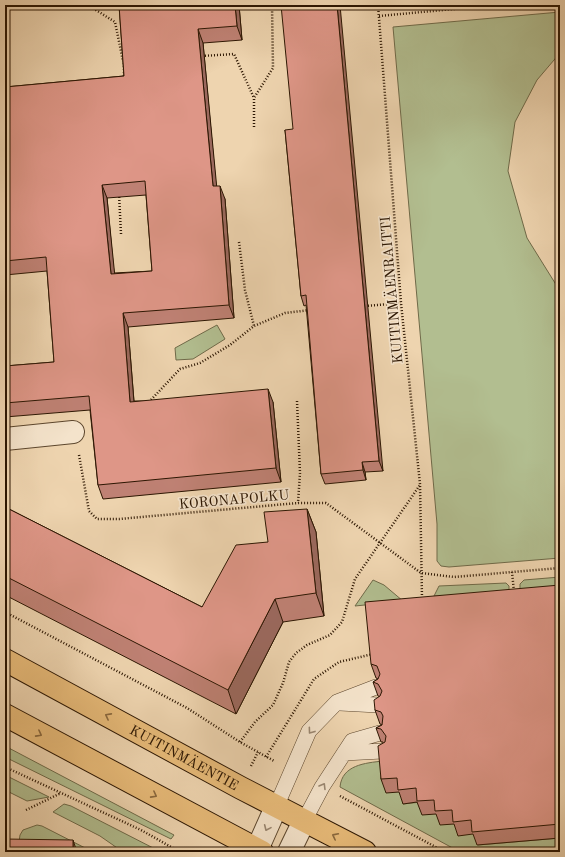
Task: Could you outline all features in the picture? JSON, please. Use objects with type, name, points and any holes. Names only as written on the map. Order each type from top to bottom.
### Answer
[{"type":"main road","name":"KUITINMÄENTIE","points":[[5,660],[304,821],[365,852]]},
{"type":"main road","points":[[5,715],[258,851]]},
{"type":"street","points":[[5,439],[73,432]]},
{"type":"street","points":[[258,851],[276,806]]},
{"type":"street","points":[[289,852],[304,821]]},
{"type":"lane","points":[[276,806],[309,731],[337,702],[376,687]]},
{"type":"lane","points":[[337,702],[378,705]]},
{"type":"lane","points":[[304,821],[322,787],[352,741],[380,733]]},
{"type":"lane","points":[[344,753],[382,751]]},
{"type":"path","points":[[88,5],[115,22],[124,61],[124,84]]},
{"type":"path","points":[[254,98],[273,68],[272,5]]},
{"type":"path","name":"KUITINMÄENRAITTI","points":[[378,5],[401,303],[420,484],[422,603]]},
{"type":"path","points":[[379,16],[497,5]]},
{"type":"path","points":[[195,57],[234,54],[254,98],[254,127]]},
{"type":"path","points":[[124,61],[130,60]]},
{"type":"path","points":[[118,192],[121,234]]},
{"type":"path","points":[[239,242],[245,290],[254,326]]},
{"type":"path","points":[[363,306],[401,303]]},
{"type":"path","points":[[146,405],[180,369],[200,363],[230,345],[254,326],[285,313],[316,310]]},
{"type":"path","points":[[297,401],[300,473],[298,503]]},
{"type":"path","name":"KORONAPOLKU","points":[[73,432],[81,461],[89,511],[97,519],[118,519],[298,503],[326,503],[421,573],[442,577],[560,568]]},
{"type":"path","points":[[240,742],[255,722],[273,705],[283,682],[289,662],[296,653],[307,645],[330,635],[342,622],[355,579],[420,484]]},
{"type":"path","points":[[512,572],[514,593]]},
{"type":"path","points":[[5,612],[187,708],[240,742],[292,771]]},
{"type":"path","points":[[266,756],[314,678],[339,662],[374,654]]},
{"type":"path","points":[[5,767],[140,830],[180,852]]},
{"type":"path","points":[[322,787],[446,852]]},
{"type":"path","points":[[26,810],[61,793]]},
{"type":"green space","points":[[560,12],[560,53],[537,80],[515,122],[508,171],[527,238],[560,291],[560,558],[449,567],[441,566],[437,561],[437,524],[393,27]]},
{"type":"green space","points":[[5,296],[9,345],[5,345]]},
{"type":"green space","points":[[217,325],[225,339],[193,359],[176,360],[175,348]]},
{"type":"green space","points":[[560,577],[560,599],[520,590],[520,584],[524,580]]},
{"type":"green space","points":[[373,580],[384,585],[403,601],[355,606]]},
{"type":"green space","points":[[506,583],[509,586],[509,596],[434,596],[439,586]]},
{"type":"green space","points":[[5,746],[174,835],[171,839],[5,757]]},
{"type":"green space","points":[[383,761],[402,792],[403,804],[421,802],[477,834],[478,845],[560,838],[560,852],[460,852],[340,787],[345,774],[356,766]]},
{"type":"green space","points":[[5,775],[49,797],[27,801],[5,790]]},
{"type":"green space","points":[[64,804],[71,806],[161,852],[123,852],[100,836],[53,812]]},
{"type":"green space","points":[[37,825],[42,826],[93,852],[76,852],[76,849],[18,849],[20,835],[23,830]]},
{"type":"building","points":[[119,5],[235,5],[237,26],[198,29],[213,186],[220,186],[229,305],[123,313],[130,402],[268,389],[276,468],[98,485],[89,396],[5,403],[5,366],[54,362],[46,257],[5,261],[5,87],[124,76]],"holes":[[[145,181],[152,271],[111,274],[102,185]]]},
{"type":"building","points":[[281,5],[337,5],[379,461],[362,462],[363,470],[321,474],[306,295],[301,296],[285,130],[293,129]]},
{"type":"building","points":[[5,507],[202,607],[236,545],[268,542],[264,512],[307,509],[316,593],[275,599],[228,690],[5,576]]},
{"type":"building","points":[[560,585],[560,824],[472,832],[471,820],[453,822],[452,810],[435,811],[434,800],[417,801],[416,788],[398,790],[397,778],[381,779],[378,746],[385,742],[386,736],[381,729],[376,728],[382,725],[383,716],[381,712],[375,710],[374,700],[380,696],[382,691],[378,684],[373,682],[378,679],[380,674],[377,666],[371,664],[365,602]]},
{"type":"building","points":[[5,839],[73,840],[73,852],[5,852]]}]
